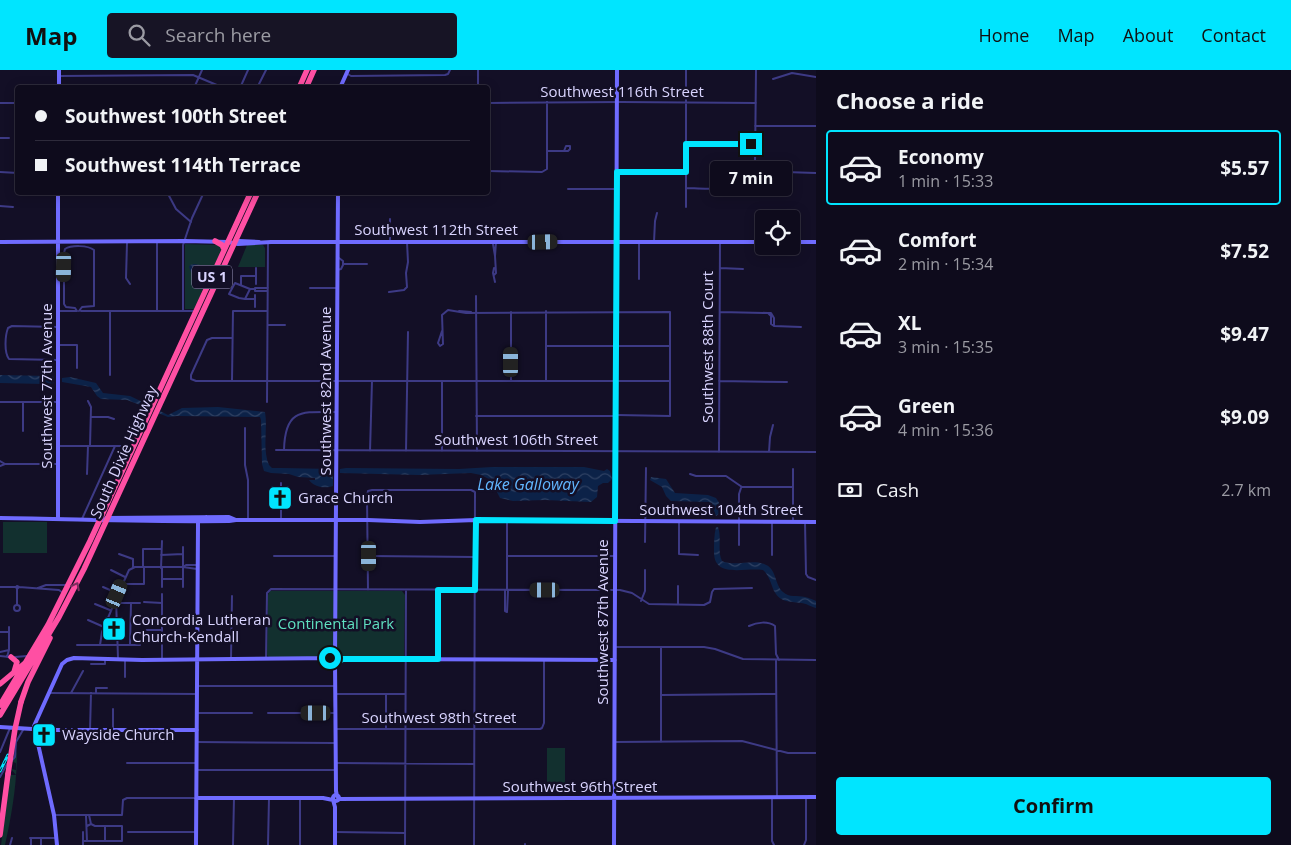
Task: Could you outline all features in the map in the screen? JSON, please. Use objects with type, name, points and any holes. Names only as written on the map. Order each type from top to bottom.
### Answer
[{"type":"highway","points":[[300,85],[307,70]]},
{"type":"highway","points":[[307,85],[314,70]]},
{"type":"highway","name":"South Dixie Highway","points":[[0,715],[59,617],[231,242],[250,195]]},
{"type":"highway","name":"South Dixie Highway","points":[[199,312],[224,249],[231,242],[256,195]]},
{"type":"highway","points":[[215,241],[222,245],[224,249]]},
{"type":"highway","name":"South Dixie Highway","points":[[0,705],[28,661],[105,519],[113,508],[137,447]]},
{"type":"highway","points":[[0,835],[15,729],[21,702],[28,682],[59,617]]},
{"type":"highway","points":[[9,657],[17,662],[13,673]]},
{"type":"highway","points":[[0,684],[28,661]]},
{"type":"street","points":[[59,70],[59,85]]},
{"type":"street","points":[[195,85],[202,70]]},
{"type":"street","points":[[241,85],[248,70]]},
{"type":"street","points":[[259,85],[266,70]]},
{"type":"street","points":[[341,85],[347,72],[351,76],[445,75],[450,70]]},
{"type":"street","points":[[478,70],[478,85]]},
{"type":"street","name":"Southwest 87th Avenue","points":[[614,845],[617,70]]},
{"type":"street","points":[[686,70],[686,207]]},
{"type":"street","points":[[686,188],[733,188],[746,181],[753,171],[756,70]]},
{"type":"street","points":[[773,79],[795,73],[816,77]]},
{"type":"street","points":[[59,76],[188,75],[199,77],[217,85]]},
{"type":"street","points":[[490,171],[544,171],[548,166],[547,102]]},
{"type":"street","points":[[0,103],[15,103]]},
{"type":"street","name":"Southwest 116th Street","points":[[490,103],[756,103]]},
{"type":"street","points":[[755,126],[816,126]]},
{"type":"street","points":[[0,138],[9,138]]},
{"type":"street","points":[[686,144],[755,144]]},
{"type":"street","points":[[547,151],[564,151]]},
{"type":"street","points":[[753,171],[816,173]]},
{"type":"street","points":[[0,172],[15,173]]},
{"type":"street","points":[[617,172],[686,172]]},
{"type":"street","points":[[568,188],[617,189]]},
{"type":"street","name":"Southwest 77th Avenue","points":[[58,195],[58,519]]},
{"type":"street","points":[[169,195],[176,209],[191,222]]},
{"type":"street","points":[[183,311],[183,245],[203,195]]},
{"type":"street","name":"Southwest 82nd Avenue","points":[[335,845],[338,195]]},
{"type":"street","points":[[0,206],[13,206]]},
{"type":"street","points":[[654,242],[657,213]]},
{"type":"street","points":[[390,218],[390,242]]},
{"type":"street","name":"Southwest 112th Street","points":[[0,242],[755,242]]},
{"type":"street","points":[[127,242],[126,278],[130,284]]},
{"type":"street","points":[[156,242],[157,311]]},
{"type":"street","points":[[267,402],[268,242]]},
{"type":"street","points":[[389,292],[406,288],[407,242]]},
{"type":"street","points":[[494,242],[493,269],[495,282]]},
{"type":"street","points":[[639,242],[639,279]]},
{"type":"street","name":"Southwest 88th Court","points":[[719,452],[720,242]]},
{"type":"street","points":[[800,242],[816,242]]},
{"type":"street","points":[[68,247],[90,247],[94,250],[95,305],[93,307],[82,307],[78,311],[74,307],[67,307],[64,304],[64,253],[68,247]]},
{"type":"street","points":[[337,258],[343,261],[343,264]]},
{"type":"street","points":[[343,264],[367,264]]},
{"type":"street","points":[[337,270],[341,269],[343,264]]},
{"type":"street","points":[[256,268],[256,284]]},
{"type":"street","points":[[720,268],[743,269]]},
{"type":"street","points":[[241,285],[241,276],[256,276]]},
{"type":"street","points":[[255,299],[239,298],[229,294],[234,283],[255,291],[268,290]]},
{"type":"street","points":[[310,288],[337,288]]},
{"type":"street","points":[[245,299],[250,289]]},
{"type":"street","points":[[255,291],[255,307]]},
{"type":"street","points":[[476,296],[477,451]]},
{"type":"street","points":[[442,331],[438,342],[440,346],[443,344],[442,315],[448,310],[472,312],[670,312],[670,416],[476,416]]},
{"type":"street","points":[[58,311],[199,312]]},
{"type":"street","points":[[110,311],[110,375]]},
{"type":"street","points":[[232,380],[233,311],[268,311]]},
{"type":"street","points":[[511,312],[511,381]]},
{"type":"street","points":[[546,312],[546,381]]},
{"type":"street","points":[[720,312],[768,312],[773,316],[774,326],[802,327]]},
{"type":"street","points":[[267,326],[285,325]]},
{"type":"street","points":[[58,326],[12,326],[8,328],[6,333],[8,358],[12,360],[58,360]]},
{"type":"street","points":[[406,451],[408,332]]},
{"type":"street","points":[[232,338],[209,339],[205,343],[191,379],[196,381],[670,381]]},
{"type":"street","points":[[58,345],[78,345],[77,368]]},
{"type":"street","points":[[546,346],[670,346]]},
{"type":"street","points":[[370,451],[372,381]]},
{"type":"street","points":[[442,381],[442,451]]},
{"type":"street","points":[[720,381],[786,382]]},
{"type":"street","points":[[87,474],[91,417],[91,407],[88,401]]},
{"type":"street","points":[[0,402],[58,402]]},
{"type":"street","points":[[23,402],[23,431]]},
{"type":"street","points":[[284,450],[287,428],[299,414],[337,412]]},
{"type":"street","points":[[91,417],[114,419]]},
{"type":"street","points":[[769,452],[770,438],[774,425]]},
{"type":"street","points":[[245,428],[248,520]]},
{"type":"street","points":[[58,446],[137,447]]},
{"type":"street","points":[[82,519],[115,446]]},
{"type":"street","name":"Southwest 106th Street","points":[[276,450],[816,452]]},
{"type":"street","points":[[0,460],[5,464]]},
{"type":"street","points":[[0,466],[5,464],[58,464]]},
{"type":"street","points":[[645,542],[646,468]]},
{"type":"street","points":[[793,469],[793,522]]},
{"type":"street","points":[[690,474],[696,476],[728,477],[742,487],[793,487]]},
{"type":"street","points":[[281,483],[281,520]]},
{"type":"street","points":[[739,545],[739,494],[742,487]]},
{"type":"street","points":[[368,590],[367,494],[372,490],[471,490],[476,493],[474,845]]},
{"type":"street","points":[[113,508],[114,514],[117,517]]},
{"type":"street","points":[[123,522],[129,517]]},
{"type":"street","points":[[196,845],[198,522],[206,517]]},
{"type":"street","name":"Southwest 104th Street","points":[[0,518],[230,517],[236,520]]},
{"type":"street","name":"Southwest 104th Street","points":[[105,519],[123,522],[236,520],[816,522]]},
{"type":"street","points":[[507,521],[508,590],[507,612],[505,612],[508,590]]},
{"type":"street","points":[[679,521],[679,554],[698,555]]},
{"type":"street","points":[[772,522],[772,555]]},
{"type":"street","points":[[805,522],[806,571],[808,577],[816,580]]},
{"type":"street","points":[[162,541],[162,587]]},
{"type":"street","points":[[183,547],[183,587]]},
{"type":"street","points":[[122,584],[144,584],[143,549],[161,549]]},
{"type":"street","points":[[100,645],[110,610],[125,577],[132,568],[133,559],[119,554]]},
{"type":"street","points":[[161,555],[183,554]]},
{"type":"street","points":[[274,556],[336,556]]},
{"type":"street","points":[[369,556],[476,557]]},
{"type":"street","points":[[507,556],[615,556]]},
{"type":"street","points":[[132,568],[183,567],[186,565],[198,567]]},
{"type":"street","points":[[111,570],[125,577]]},
{"type":"street","points":[[641,601],[645,591],[645,570]]},
{"type":"street","points":[[162,578],[183,579]]},
{"type":"street","points":[[38,588],[44,585],[69,585]]},
{"type":"street","points":[[43,589],[44,585]]},
{"type":"street","points":[[678,586],[678,604]]},
{"type":"street","points":[[0,587],[59,590],[64,595]]},
{"type":"street","points":[[104,587],[117,594]]},
{"type":"street","points":[[17,588],[17,605]]},
{"type":"street","points":[[266,658],[267,592],[270,590],[615,590],[630,592],[641,601],[649,604],[709,604],[714,589],[752,588]]},
{"type":"street","points":[[405,845],[406,590]]},
{"type":"street","points":[[438,590],[438,659]]},
{"type":"street","points":[[162,594],[162,658]]},
{"type":"street","points":[[232,596],[232,658]]},
{"type":"street","points":[[116,599],[118,603],[118,658]]},
{"type":"street","points":[[118,603],[140,602]]},
{"type":"street","points":[[144,602],[162,603]]},
{"type":"street","points":[[130,645],[131,603]]},
{"type":"street","points":[[95,604],[110,610]]},
{"type":"street","points":[[88,620],[104,628]]},
{"type":"street","points":[[750,626],[754,623],[770,623],[776,626],[777,798]]},
{"type":"street","points":[[9,627],[9,657]]},
{"type":"street","points":[[144,630],[162,630]]},
{"type":"street","points":[[0,632],[9,632]]},
{"type":"street","points":[[77,645],[140,645]]},
{"type":"street","points":[[615,647],[708,648],[740,659],[816,660]]},
{"type":"street","points":[[661,647],[661,742]]},
{"type":"street","points":[[0,652],[9,650]]},
{"type":"street","points":[[0,656],[24,657],[32,654]]},
{"type":"street","points":[[776,654],[776,660]]},
{"type":"street","points":[[57,845],[54,815],[34,729],[35,720],[62,664],[72,658],[615,660]]},
{"type":"street","points":[[91,664],[105,664],[106,658]]},
{"type":"street","points":[[125,658],[125,677]]},
{"type":"street","name":"Southwest 98th Street","points":[[336,729],[538,730],[542,728],[544,723],[544,660]]},
{"type":"street","points":[[71,693],[83,671]]},
{"type":"street","points":[[197,686],[336,686]]},
{"type":"street","points":[[96,693],[96,688],[107,688]]},
{"type":"street","points":[[48,693],[197,694]]},
{"type":"street","points":[[90,730],[91,693]]},
{"type":"street","points":[[336,694],[405,694]]},
{"type":"street","points":[[386,694],[386,729]]},
{"type":"street","points":[[661,694],[776,694]]},
{"type":"street","points":[[113,709],[113,730]]},
{"type":"street","points":[[197,713],[252,713]]},
{"type":"street","points":[[268,713],[336,713]]},
{"type":"street","points":[[0,727],[23,729],[197,730]]},
{"type":"street","points":[[0,752],[10,728]]},
{"type":"street","points":[[0,777],[6,766],[15,758],[16,742],[23,729]]},
{"type":"street","points":[[614,742],[742,741],[790,753],[816,753]]},
{"type":"street","points":[[196,742],[336,743]]},
{"type":"street","points":[[127,763],[196,763]]},
{"type":"street","points":[[336,763],[474,764]]},
{"type":"street","points":[[196,770],[336,770]]},
{"type":"street","points":[[54,815],[122,815],[124,799],[127,798],[336,797]]},
{"type":"street","name":"Southwest 96th Street","points":[[336,797],[474,799],[816,798]]},
{"type":"street","points":[[233,845],[234,798]]},
{"type":"street","points":[[268,798],[268,845]]},
{"type":"street","points":[[300,798],[300,845]]},
{"type":"street","points":[[772,798],[772,841],[774,845]]},
{"type":"street","points":[[804,845],[806,838],[806,798]]},
{"type":"street","points":[[88,815],[91,824]]},
{"type":"street","points":[[87,840],[88,815]]},
{"type":"street","points":[[83,841],[122,840],[122,826],[93,826],[91,824],[87,826]]},
{"type":"street","points":[[105,826],[106,841]]},
{"type":"street","points":[[83,832],[83,845]]},
{"type":"street","points":[[128,832],[196,832]]},
{"type":"street","points":[[335,832],[405,833]]},
{"type":"street","points":[[10,845],[12,838]]},
{"type":"street","points":[[31,845],[30,838],[57,838]]},
{"type":"street","points":[[41,838],[41,845]]},
{"type":"green space","points":[[185,244],[218,245],[222,249],[194,309],[185,309]]},
{"type":"green space","points":[[247,245],[263,245],[265,248],[265,267],[238,267]]},
{"type":"green space","points":[[3,522],[47,522],[47,553],[3,553]]},
{"type":"green space","name":"Continental Park","points":[[270,591],[402,591],[405,595],[404,656],[402,658],[269,657],[267,655],[268,595]]},
{"type":"green space","points":[[547,748],[565,748],[565,783],[547,782]]},
{"type":"green space","points":[[17,751],[16,775],[11,769],[16,770],[16,763],[13,762]]},
{"type":"green space","points":[[10,775],[16,775],[5,845],[1,845]]},
{"type":"water","points":[[194,264],[208,270],[202,282],[192,274],[189,267]]},
{"type":"water","points":[[0,375],[51,376],[54,377],[54,383],[0,383]]},
{"type":"water","points":[[70,377],[96,383],[103,393],[130,396],[149,405],[148,408],[127,400],[101,399],[91,387],[62,382],[62,378]]},
{"type":"water","points":[[218,407],[265,412],[265,446],[269,465],[272,468],[333,469],[333,486],[317,486],[309,480],[315,480],[315,478],[264,471],[260,417],[168,417],[158,413],[160,411],[168,415],[182,408]]},
{"type":"water","name":"Lake Galloway","points":[[584,467],[604,471],[607,469],[610,471],[612,479],[608,483],[598,486],[597,497],[591,502],[513,501],[500,498],[491,480],[471,473],[419,475],[340,473],[340,469],[346,468],[459,469]]},
{"type":"water","points":[[651,477],[666,479],[675,493],[708,495],[716,498],[721,506],[719,514],[716,516],[709,502],[671,501],[666,496],[662,487],[650,480]]},
{"type":"water","points":[[716,527],[718,527],[722,561],[727,563],[754,562],[768,566],[783,592],[788,595],[805,597],[816,601],[816,608],[779,598],[763,570],[732,570],[719,566],[715,560],[714,552],[715,533]]},
{"type":"railway","points":[[0,771],[8,755]]},
{"type":"place","name":"Grace Church","points":[[280,498]]},
{"type":"place","name":"Concordia Lutheran Church-Kendall","points":[[114,629]]},
{"type":"place","name":"Wayside Church","points":[[44,735]]},
{"type":"route","points":[[330,658],[328,659],[336,662],[343,659],[438,659],[438,590],[475,590],[476,520],[615,521],[617,172],[686,172],[686,144],[751,144]]}]
